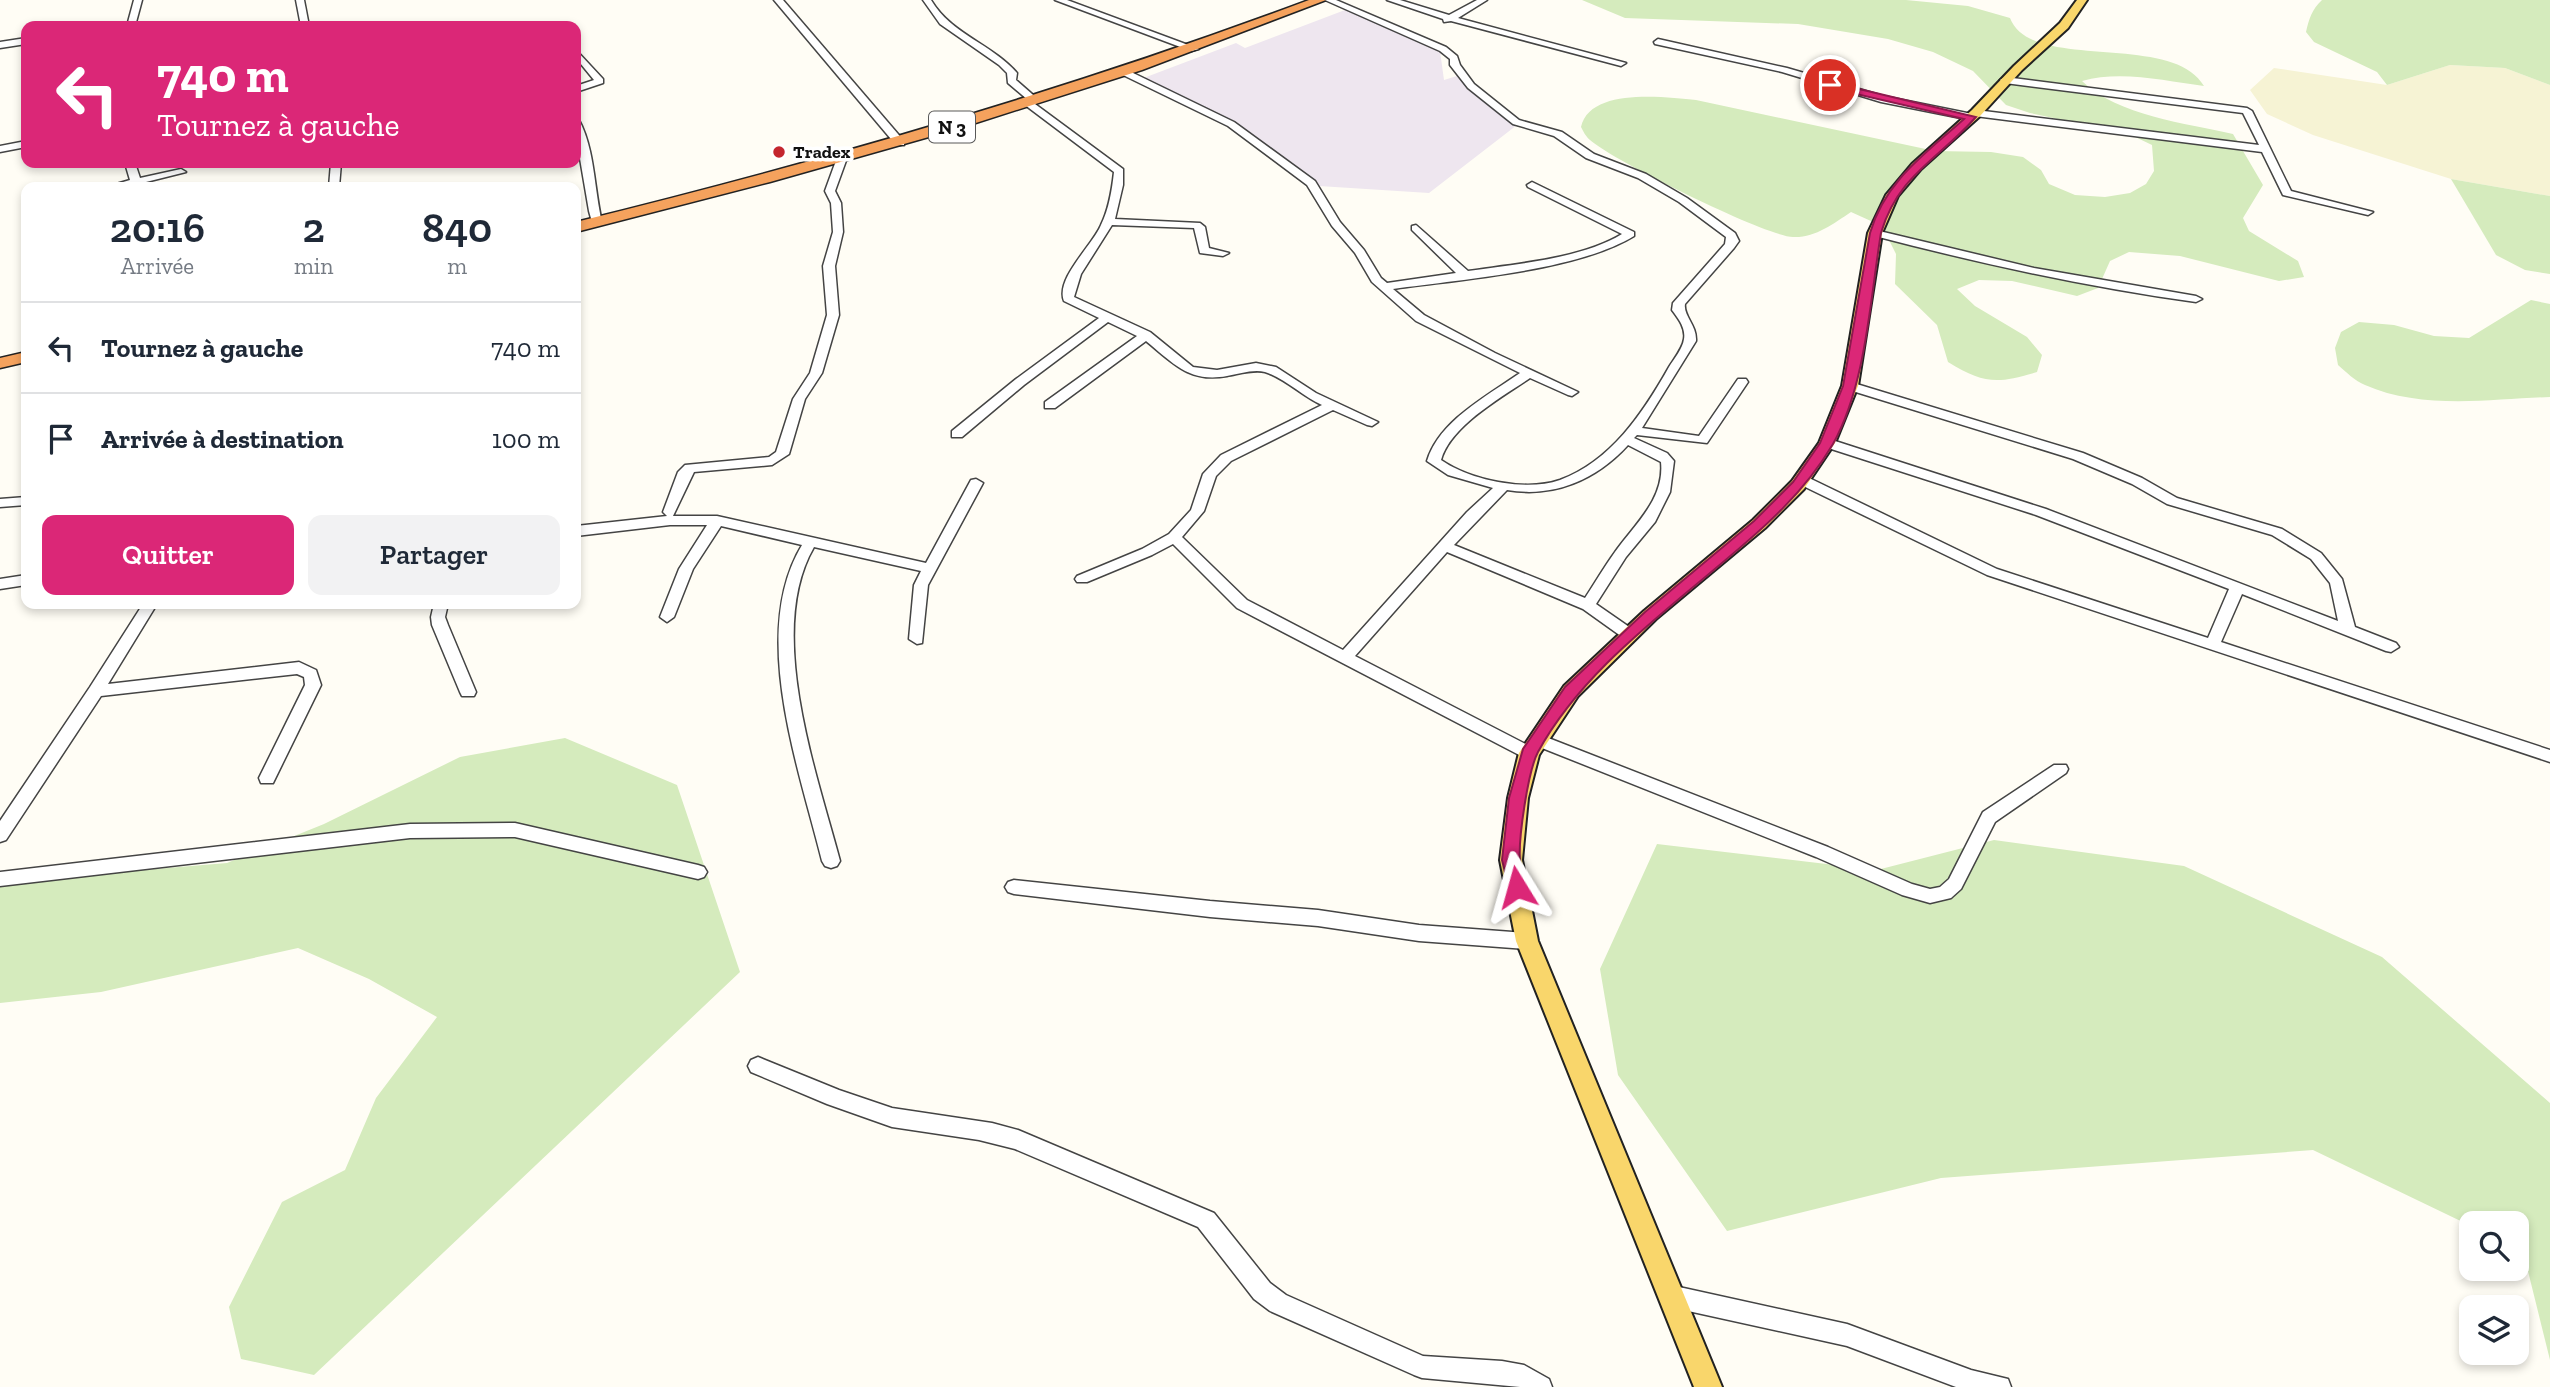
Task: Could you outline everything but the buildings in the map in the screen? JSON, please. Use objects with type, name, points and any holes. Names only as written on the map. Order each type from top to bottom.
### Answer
[{"type":"highway","name":"N 3","points":[[581,226],[900,143],[1126,73],[1320,0]]},
{"type":"highway","points":[[0,363],[21,358]]},
{"type":"main road","points":[[1708,1387],[1527,941],[1511,860],[1518,798],[1533,746],[1571,691],[1630,635],[1759,524],[1802,480],[1827,443],[1850,386],[1875,233],[1882,209],[1899,183],[1974,115],[2005,80],[2052,37],[2082,0]]},
{"type":"street","points":[[132,21],[138,0]]},
{"type":"street","points":[[300,0],[304,21]]},
{"type":"street","points":[[778,0],[900,143]]},
{"type":"street","points":[[927,0],[930,9],[940,19],[1003,62],[1012,73],[1012,81],[1031,102],[1088,150],[1115,166],[1118,178],[1108,222],[1070,282],[1066,294],[1068,299],[1146,335],[1189,370],[1217,374],[1246,368],[1272,370],[1330,405],[1372,422]]},
{"type":"street","points":[[1059,0],[1194,49]]},
{"type":"street","points":[[1329,0],[1443,49],[1454,58],[1455,65],[1471,86],[1516,122],[1558,134],[1590,156],[1642,176],[1683,200],[1731,235],[1733,241],[1730,246],[1679,303],[1678,310],[1692,333],[1690,341],[1632,436],[1612,455],[1576,481],[1529,491],[1502,487],[1439,465],[1433,457],[1449,435],[1465,419],[1529,373]]},
{"type":"street","points":[[1391,0],[1447,20],[1550,43],[1621,63]]},
{"type":"street","points":[[1447,20],[1483,0]]},
{"type":"street","points":[[0,46],[21,42]]},
{"type":"street","points":[[1658,42],[1784,70],[1881,99],[1974,115],[2264,149]]},
{"type":"street","points":[[581,59],[600,81],[581,87]]},
{"type":"street","points":[[1126,73],[1231,124],[1311,183],[1336,224],[1360,252],[1364,263],[1384,287],[1434,328],[1572,392]]},
{"type":"street","points":[[2005,80],[2243,110],[2250,113],[2264,149],[2287,194],[2368,212]]},
{"type":"street","points":[[0,149],[21,145]]},
{"type":"street","points":[[581,147],[597,222]]},
{"type":"street","points":[[670,512],[685,472],[690,468],[772,461],[782,454],[799,399],[816,373],[833,315],[829,266],[838,232],[836,203],[830,191],[842,158]]},
{"type":"street","points":[[145,182],[181,172]]},
{"type":"street","points":[[1384,287],[1565,258],[1611,246],[1630,234],[1532,185]]},
{"type":"street","points":[[1108,222],[1196,225],[1200,228],[1204,251],[1223,253]]},
{"type":"street","points":[[1416,228],[1464,274]]},
{"type":"street","points":[[1875,233],[1973,259],[2070,280],[2196,299]]},
{"type":"street","points":[[957,434],[1020,382],[1107,317]]},
{"type":"street","points":[[1050,405],[1146,335]]},
{"type":"street","points":[[1632,436],[1702,440],[1742,382]]},
{"type":"street","points":[[1850,386],[2078,456],[2137,481],[2172,501],[2277,532],[2316,556],[2337,582],[2348,630]]},
{"type":"street","points":[[1082,579],[1147,552],[1174,537],[1197,511],[1210,474],[1226,458],[1330,405]]},
{"type":"street","points":[[1588,605],[1621,554],[1650,519],[1663,492],[1667,461],[1632,436]]},
{"type":"street","points":[[1827,443],[1928,473],[2081,526],[2391,647]]},
{"type":"street","points":[[1802,480],[1992,572],[2550,756]]},
{"type":"street","points":[[917,639],[921,585],[976,483]]},
{"type":"street","points":[[1345,657],[1472,514],[1502,487]]},
{"type":"street","points":[[0,503],[21,501]]},
{"type":"street","points":[[581,530],[670,520],[718,521],[928,568]]},
{"type":"street","points":[[667,617],[686,569],[718,521]]},
{"type":"street","points":[[1174,537],[1242,604],[1345,657],[1533,746],[1822,852],[1908,891],[1930,896],[1945,893],[1955,884],[1989,817],[2060,769]]},
{"type":"street","points":[[811,541],[796,568],[789,597],[788,681],[831,861]]},
{"type":"street","points":[[1444,546],[1588,605],[1630,635]]},
{"type":"street","points":[[0,584],[21,581]]},
{"type":"street","points":[[2213,644],[2237,587]]},
{"type":"street","points":[[0,835],[147,609]]},
{"type":"street","points":[[440,609],[440,625],[468,692]]},
{"type":"street","points":[[96,691],[299,668],[311,674],[313,685],[267,778]]},
{"type":"street","points":[[0,879],[410,831],[476,830],[515,830],[698,872]]},
{"type":"street","points":[[1014,887],[1318,918],[1419,933],[1527,941]]},
{"type":"street","points":[[758,1066],[872,1111],[911,1122],[991,1132],[1018,1140],[1206,1220],[1262,1291],[1278,1303],[1422,1367],[1502,1372],[1524,1376],[1541,1387]]},
{"type":"street","points":[[1670,1296],[1847,1335],[1971,1381],[2000,1387]]},
{"type":"shaded area","points":[[1345,10],[1440,51],[1444,80],[1457,76],[1517,125],[1429,193],[1319,186],[1226,117],[1141,79],[1236,43],[1245,48]]},
{"type":"shaded area","points":[[2450,65],[2505,68],[2550,85],[2550,196],[2451,179],[2313,135],[2267,114],[2250,90],[2274,68],[2387,85]]},
{"type":"green space","points":[[1582,0],[1906,0],[1968,6],[2010,18],[2023,34],[2045,44],[2163,60],[2187,70],[2204,86],[2127,76],[2082,81],[2097,93],[2133,110],[2153,117],[2233,134],[2263,185],[2243,218],[2249,231],[2298,261],[2304,277],[2279,281],[2180,256],[2129,252],[2110,261],[2098,288],[2077,296],[2012,281],[1979,280],[1957,289],[1975,306],[2027,337],[2042,355],[2037,372],[2023,376],[1991,380],[1971,375],[1948,362],[1937,325],[1895,284],[1896,254],[1882,226],[1851,212],[1824,229],[1801,237],[1777,233],[1753,224],[1689,196],[1604,150],[1589,139],[1581,127],[1587,114],[1598,105],[1630,97],[1696,100],[1935,151],[1991,152],[2023,157],[2041,170],[2049,184],[2075,195],[2105,197],[2130,193],[2146,184],[2154,171],[2152,145],[2129,134],[2030,113],[2006,105],[1973,71],[1933,52],[1888,39],[1798,24],[1625,18]]},
{"type":"green space","points":[[2322,0],[2550,0],[2550,85],[2505,68],[2450,65],[2387,85],[2377,72],[2314,42],[2306,32],[2311,14]]},
{"type":"green space","points":[[2451,179],[2550,196],[2550,274],[2525,270],[2496,255]]},
{"type":"green space","points":[[2531,300],[2550,304],[2550,397],[2480,401],[2409,398],[2365,385],[2338,365],[2335,348],[2341,332],[2359,322],[2394,325],[2434,336],[2469,338]]},
{"type":"green space","points":[[565,738],[677,785],[740,972],[314,1375],[241,1359],[229,1307],[282,1202],[345,1170],[376,1098],[437,1017],[369,979],[298,948],[101,992],[0,1003],[0,882],[227,863],[324,824],[460,757]]},
{"type":"green space","points":[[1994,840],[2184,866],[2382,957],[2550,1103],[2550,1360],[2529,1275],[2529,1211],[2459,1211],[2459,1220],[2313,1150],[1941,1178],[1727,1231],[1618,1075],[1600,969],[1657,844],[1877,870]]},
{"type":"place","name":"Tradex","points":[[779,152]]},
{"type":"route","points":[[1517,887],[1511,860],[1518,798],[1529,753],[1571,691],[1605,657],[1650,615],[1759,524],[1798,485],[1827,443],[1850,386],[1875,233],[1882,209],[1899,183],[1971,117],[1881,99],[1830,85]]}]
